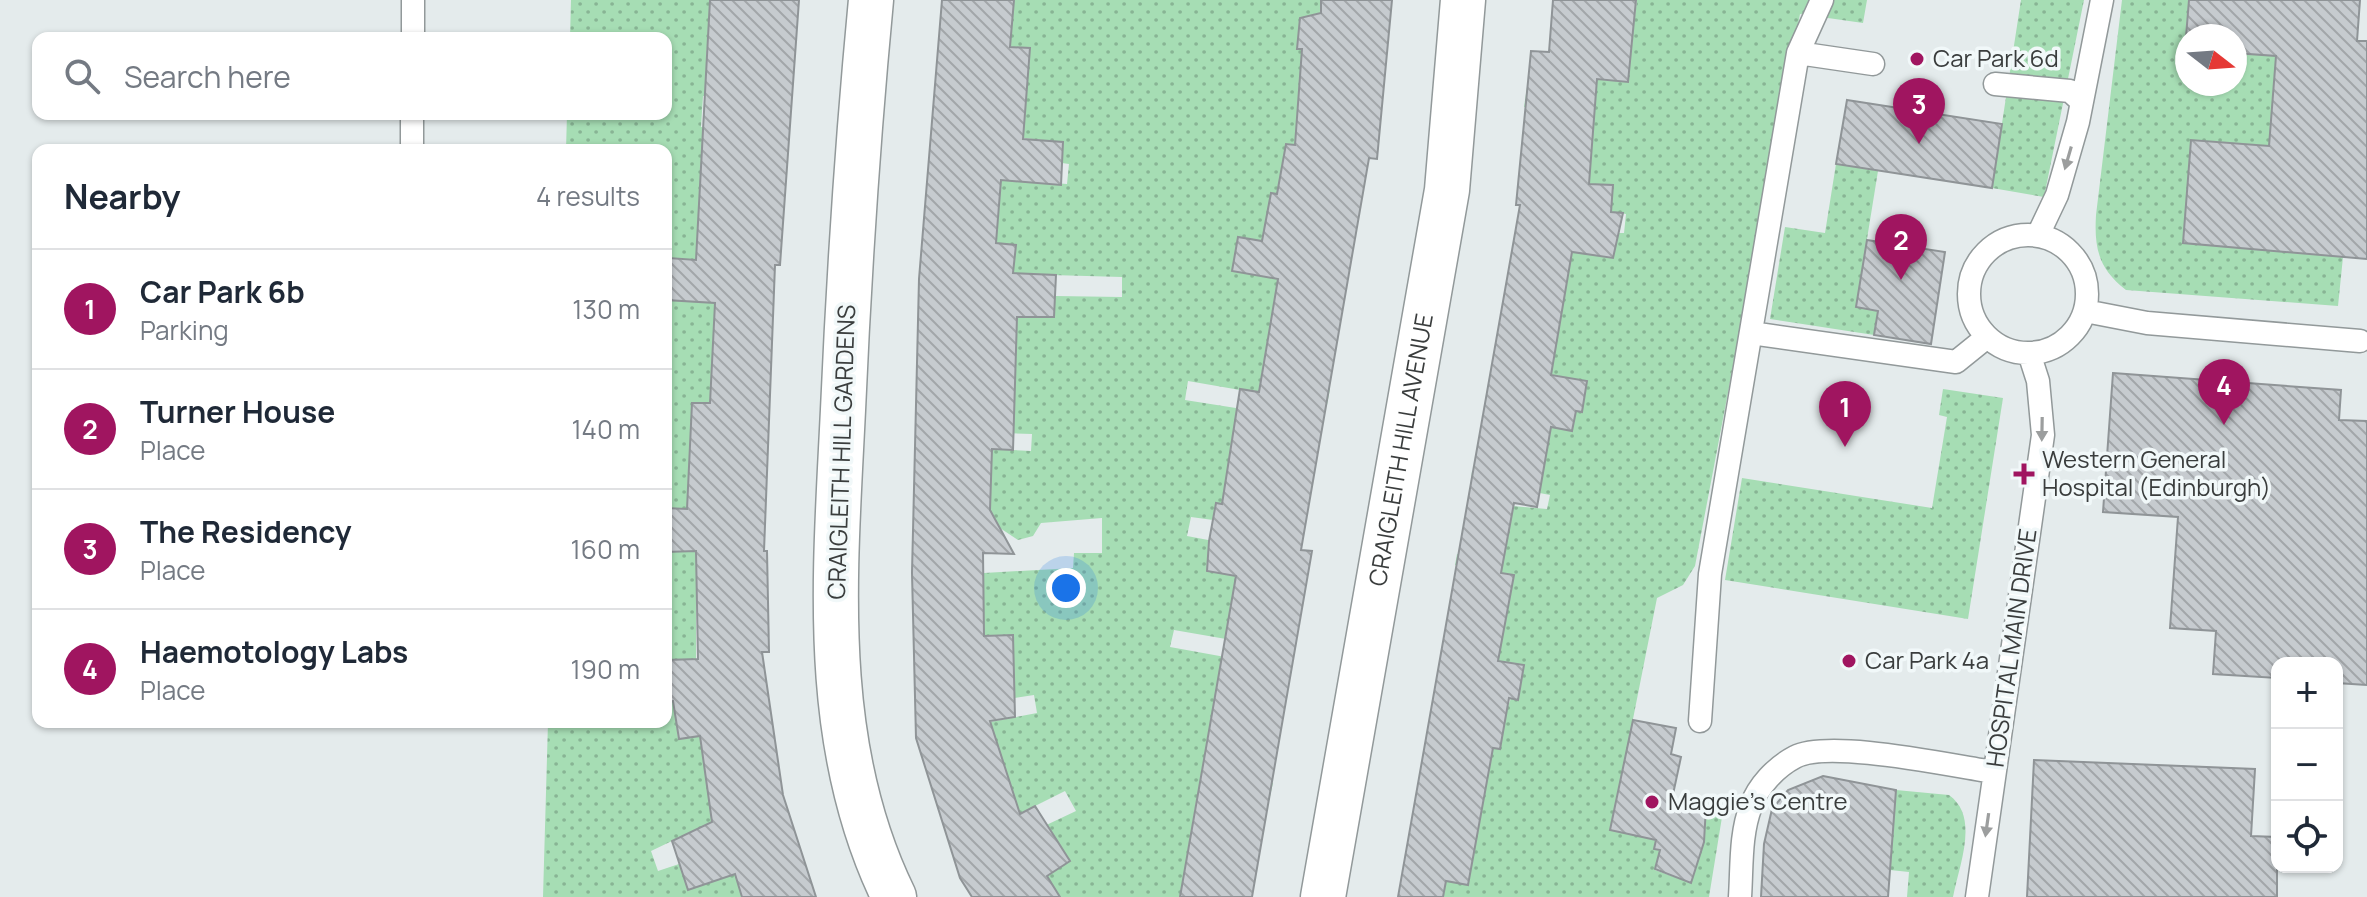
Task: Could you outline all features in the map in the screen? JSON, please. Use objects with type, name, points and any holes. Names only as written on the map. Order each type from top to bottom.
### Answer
[{"type":"street","name":"CRAIGLEITH HILL GARDENS","points":[[871,0],[847,318],[835,648],[849,767],[866,826],[894,897]]},
{"type":"street","name":"CRAIGLEITH HILL AVENUE","points":[[1323,897],[1447,190],[1463,0]]},
{"type":"lane","points":[[413,0],[413,32]]},
{"type":"lane","points":[[1700,721],[1708,587],[1798,53],[1822,0]]},
{"type":"lane","points":[[2038,235],[2057,195],[2082,102],[2102,0]]},
{"type":"lane","points":[[1798,53],[1873,64]]},
{"type":"lane","points":[[1995,84],[2070,91],[2082,102]]},
{"type":"lane","points":[[412,120],[412,144]]},
{"type":"lane","points":[[2038,235],[2057,242],[2073,255],[2085,282],[2085,311],[2063,341],[2029,353],[2014,351],[1987,337],[1977,325],[1969,296],[1975,267],[1995,244],[2009,238],[2038,235]]},
{"type":"lane","points":[[2085,311],[2147,323],[2360,341]]},
{"type":"lane","points":[[1751,333],[1956,362],[1987,337]]},
{"type":"lane","name":"HOSPITAL MAIN DRIVE","points":[[1977,897],[2043,435],[2038,381],[2029,353]]},
{"type":"lane","points":[[1740,897],[1744,832],[1751,806],[1768,778],[1797,755],[1828,750],[1994,772]]},
{"type":"green space","points":[[571,0],[719,0],[728,34],[708,33],[706,59],[726,61],[723,97],[703,96],[701,127],[721,129],[711,261],[672,258],[672,144],[566,144],[567,120],[672,120],[672,32],[570,32]]},
{"type":"green space","points":[[1014,0],[1321,0],[1319,22],[1300,21],[1297,49],[1317,50],[1296,130],[1309,133],[1306,147],[1286,144],[1281,171],[1292,196],[1271,193],[1262,241],[1232,271],[1278,279],[1261,377],[1330,389],[1327,405],[1188,381],[1185,400],[1255,411],[1234,426],[1231,449],[1239,507],[1217,503],[1213,520],[1191,517],[1187,536],[1240,546],[1211,547],[1207,571],[1236,576],[1226,639],[1174,630],[1170,647],[1292,669],[1289,684],[1219,672],[1202,771],[1273,783],[1266,814],[1196,802],[1180,897],[1060,897],[1047,876],[1070,861],[1021,837],[1076,811],[1065,791],[1019,814],[990,722],[1037,713],[1034,695],[1014,698],[1013,636],[984,636],[984,573],[1073,568],[1074,553],[1102,553],[1102,518],[1041,523],[1033,536],[1018,540],[1000,528],[990,528],[992,449],[1031,451],[1032,434],[948,431],[1008,317],[1054,317],[1055,296],[1122,297],[1122,277],[1013,274],[1016,245],[996,243],[1001,179],[1067,184],[1069,164],[1062,163],[1063,142],[1023,138],[1030,48],[1010,47]]},
{"type":"green space","points":[[1637,0],[1867,0],[1863,23],[1800,14],[1695,566],[1683,585],[1657,598],[1611,830],[1656,840],[1654,849],[1660,850],[1655,870],[1691,883],[1704,842],[1705,814],[1722,817],[1709,897],[1443,897],[1446,881],[1468,884],[1493,748],[1523,665],[1498,661],[1514,576],[1455,565],[1457,554],[1503,563],[1513,506],[1547,509],[1550,495],[1471,480],[1472,471],[1541,483],[1546,455],[1524,451],[1541,425],[1571,431],[1576,411],[1582,412],[1586,381],[1549,374],[1572,252],[1613,258],[1617,233],[1624,233],[1626,214],[1611,212],[1613,186],[1589,184],[1594,112],[1524,107],[1529,74],[1628,82],[1633,36],[1607,33],[1608,14],[1635,16]]},
{"type":"green space","points":[[2021,0],[2084,0],[2044,197],[1992,188]]},
{"type":"green space","points":[[2122,0],[2189,0],[2187,24],[2175,24],[2175,96],[2247,96],[2247,24],[2242,24],[2247,0],[2367,155],[2191,140],[2183,243],[2343,257],[2338,306],[2126,290],[2110,274],[2100,257],[2096,215]]},
{"type":"green space","points":[[1836,164],[1878,171],[1856,307],[1878,311],[1874,335],[1770,319],[1785,227],[1825,233]]},
{"type":"green space","points":[[672,260],[715,303],[710,403],[692,403],[687,509],[672,508]]},
{"type":"green space","points":[[1943,389],[2003,398],[1968,619],[1725,580],[1742,478],[1932,508],[1947,417],[1939,415]]},
{"type":"green space","points":[[672,552],[696,552],[696,659],[672,660]]},
{"type":"green space","points":[[694,698],[675,713],[678,738],[700,736],[716,820],[651,851],[658,871],[679,864],[688,889],[735,874],[742,897],[543,897],[548,728],[672,728],[672,702]]},
{"type":"green space","points":[[1896,790],[1949,795],[1958,804],[1964,816],[1965,842],[1953,897],[1907,897],[1909,872],[1890,870]]},
{"type":"building","points":[[710,0],[799,0],[780,265],[775,265],[764,551],[767,551],[769,652],[762,652],[783,795],[816,897],[742,897],[735,874],[688,890],[672,841],[712,822],[700,736],[679,739],[672,701],[672,660],[698,659],[696,551],[672,552],[672,508],[687,509],[692,403],[710,403],[715,303],[672,300],[672,258],[696,260]]},
{"type":"building","points":[[942,0],[1014,0],[1010,47],[1030,48],[1023,139],[1063,142],[1061,185],[1001,180],[996,243],[1016,245],[1013,273],[1056,275],[1054,317],[1017,317],[1013,450],[992,449],[990,510],[1014,554],[983,553],[984,636],[1013,635],[1015,717],[990,721],[1020,814],[1035,806],[1070,861],[1047,876],[1060,897],[972,897],[960,878],[916,738],[912,573],[919,279]]},
{"type":"building","points":[[1321,0],[1392,0],[1377,159],[1369,158],[1301,550],[1312,551],[1252,897],[1180,897],[1236,576],[1207,571],[1209,541],[1216,503],[1222,504],[1240,389],[1259,392],[1278,279],[1232,271],[1238,237],[1262,241],[1271,193],[1277,194],[1286,144],[1295,145],[1302,49],[1297,49],[1300,18],[1321,13]]},
{"type":"building","points":[[1553,0],[1636,0],[1628,82],[1597,79],[1589,184],[1613,185],[1611,212],[1623,213],[1613,258],[1572,252],[1551,375],[1587,381],[1582,412],[1576,411],[1572,431],[1551,427],[1537,507],[1514,503],[1501,573],[1514,575],[1498,661],[1524,665],[1518,700],[1509,698],[1500,749],[1493,748],[1468,885],[1446,881],[1443,897],[1398,897],[1520,205],[1516,205],[1531,51],[1549,52]]},
{"type":"building","points":[[2189,0],[2360,0],[2357,41],[2367,41],[2367,259],[2183,243],[2191,140],[2269,146],[2276,56],[2247,54],[2247,24],[2187,24]]},
{"type":"building","points":[[1847,100],[2002,124],[1992,188],[1836,164]]},
{"type":"building","points":[[1867,240],[1945,252],[1931,344],[1874,335],[1878,311],[1856,307]]},
{"type":"building","points":[[2113,373],[2341,390],[2339,420],[2367,421],[2367,685],[2343,683],[2343,657],[2271,657],[2271,678],[2213,674],[2216,631],[2170,628],[2178,517],[2103,512]]},
{"type":"building","name":"Maggie's Centre","points":[[1633,720],[1676,728],[1671,754],[1681,757],[1672,799],[1706,806],[1704,842],[1691,883],[1655,869],[1660,850],[1654,849],[1656,840],[1610,830]]},
{"type":"building","points":[[2034,760],[2255,769],[2251,836],[2271,837],[2271,873],[2277,873],[2277,897],[2027,897]]},
{"type":"building","points":[[1823,776],[1896,790],[1888,897],[1761,897],[1764,844],[1772,809],[1788,790]]},
{"type":"place","name":"Car Park 6d","points":[[1917,59]]},
{"type":"place","name":"The Residency","points":[[1919,144]]},
{"type":"place","name":"Turner House","points":[[1901,280]]},
{"type":"place","name":"Haemotology Labs","points":[[2224,425]]},
{"type":"place","name":"Car Park 6b","points":[[1845,447]]},
{"type":"place","name":"Western General Hospital (Edinburgh)","points":[[2024,474]]},
{"type":"place","name":"Car Park 4a","points":[[1849,661]]},
{"type":"place","name":"Maggie's Centre","points":[[1652,802]]}]
